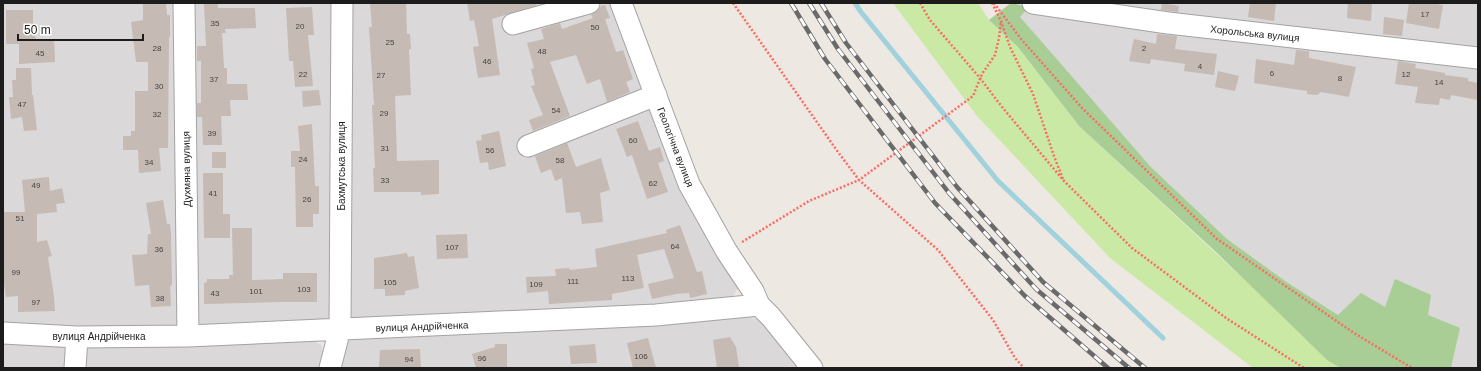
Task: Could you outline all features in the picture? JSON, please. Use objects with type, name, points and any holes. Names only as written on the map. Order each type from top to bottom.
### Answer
[{"type":"street","name":"Духмяна вулиця","points":[[184,3],[188,336]]},
{"type":"street","name":"Бахмутська вулиця","points":[[330,368],[340,329],[342,3]]},
{"type":"street","points":[[513,24],[589,3]]},
{"type":"street","name":"Геологічна вулиця","points":[[621,3],[689,184],[727,252],[753,291],[759,305]]},
{"type":"street","name":"Хорольська вулиця","points":[[1033,3],[1168,23],[1478,58]]},
{"type":"street","points":[[528,146],[656,95]]},
{"type":"street","name":"вулиця Андрійченка","points":[[3,333],[77,337],[188,336],[656,315],[759,305]]},
{"type":"street","points":[[759,305],[771,317],[812,368]]},
{"type":"street","points":[[75,368],[77,337]]},
{"type":"path","points":[[733,3],[859,180],[938,250],[993,320],[1015,358],[1024,368]]},
{"type":"path","points":[[920,3],[930,20],[980,78],[1002,107],[1064,181],[1132,248],[1226,318],[1304,368]]},
{"type":"path","points":[[993,3],[1010,47],[1033,94],[1064,181]]},
{"type":"path","points":[[993,3],[1021,39],[1082,108],[1217,239],[1354,332],[1412,368]]},
{"type":"path","points":[[727,252],[809,201],[859,180],[973,96],[980,78],[995,55],[1001,21]]},
{"type":"shaded area","points":[[3,3],[181,3],[185,307],[174,330],[3,328]]},
{"type":"shaded area","points":[[189,3],[336,3],[336,310],[326,322],[202,329],[192,307]]},
{"type":"shaded area","points":[[347,3],[575,3],[510,28],[600,3],[614,3],[650,102],[739,286],[730,302],[352,322],[344,309]]},
{"type":"shaded area","points":[[1061,3],[1478,3],[1478,54]]},
{"type":"shaded area","points":[[1029,7],[1478,62],[1478,368],[1451,368],[1460,328],[1385,307],[1338,315],[1288,283],[1227,239],[1150,166],[1019,17]]},
{"type":"shaded area","points":[[742,315],[766,322],[804,368],[333,368],[344,336]]},
{"type":"shaded area","points":[[309,338],[321,345],[327,368],[81,368],[83,351],[90,344]]},
{"type":"shaded area","points":[[3,339],[61,342],[71,362],[70,368],[3,368]]},
{"type":"green space","points":[[893,3],[978,3],[989,20],[1018,47],[1079,126],[1249,284],[1328,361],[1341,368],[1253,368],[1110,258],[977,116]]},
{"type":"green space","points":[[1011,3],[1029,7],[1020,17],[1150,166],[1227,239],[1288,283],[1338,315],[1361,293],[1385,307],[1395,279],[1431,295],[1428,315],[1460,328],[1451,368],[1341,368],[1328,361],[1216,252],[1079,126],[1018,47],[989,20]]},
{"type":"building","points":[[143,3],[166,3],[167,15],[170,15],[168,148],[159,148],[161,171],[139,173],[138,150],[123,150],[123,136],[131,136],[131,131],[135,131],[135,91],[148,91],[148,62],[136,62],[131,22],[143,20]]},
{"type":"building","points":[[204,3],[218,3],[218,8],[255,8],[256,28],[225,29],[226,33],[222,33],[224,68],[227,68],[227,84],[247,84],[248,100],[230,100],[231,116],[221,116],[222,145],[203,145],[202,117],[197,117],[197,103],[201,103],[201,61],[197,61],[197,46],[206,46]]},
{"type":"building","points":[[370,3],[406,3],[407,34],[410,34],[411,49],[409,49],[411,95],[395,96],[397,161],[439,160],[439,194],[421,195],[421,192],[374,192],[373,168],[375,168],[372,105],[374,105],[369,27],[372,27]]},
{"type":"building","points":[[467,3],[536,3],[537,5],[492,19],[500,75],[478,78],[473,47],[479,46],[474,20],[470,21]]},
{"type":"building","points":[[1162,3],[1179,6],[1178,12],[1161,10]]},
{"type":"building","points":[[1250,3],[1276,3],[1274,21],[1248,17]]},
{"type":"building","points":[[1348,3],[1372,3],[1371,21],[1347,18]]},
{"type":"building","points":[[1409,3],[1430,3],[1443,5],[1439,29],[1406,23]]},
{"type":"building","points":[[605,5],[610,18],[605,19],[616,52],[623,50],[633,79],[626,82],[630,92],[607,102],[600,79],[587,84],[576,55],[550,62],[570,116],[533,131],[529,120],[543,115],[531,86],[535,85],[531,69],[534,68],[527,43],[544,39],[541,29],[560,23],[562,29],[593,18],[591,15],[597,12],[601,6]]},
{"type":"building","points":[[312,7],[314,35],[308,35],[313,86],[295,87],[293,61],[289,61],[286,8]]},
{"type":"building","points":[[6,10],[33,10],[33,34],[35,34],[36,40],[54,39],[55,62],[19,64],[19,44],[6,44]]},
{"type":"building","points":[[1384,17],[1404,20],[1402,36],[1383,34]]},
{"type":"building","points":[[1157,34],[1177,36],[1175,49],[1217,54],[1214,75],[1184,71],[1185,64],[1151,59],[1150,64],[1129,61],[1134,39],[1156,44]]},
{"type":"building","points":[[1296,50],[1309,51],[1309,58],[1356,67],[1349,97],[1321,92],[1317,95],[1307,94],[1307,91],[1254,83],[1256,59],[1294,65]]},
{"type":"building","points":[[1398,61],[1416,64],[1415,68],[1445,73],[1445,75],[1468,78],[1468,81],[1478,83],[1478,100],[1451,95],[1450,100],[1440,98],[1439,105],[1415,103],[1418,87],[1395,84]]},
{"type":"building","points":[[16,68],[31,68],[32,95],[37,130],[24,131],[22,117],[11,119],[9,97],[13,97],[12,80],[16,80]]},
{"type":"building","points":[[1218,71],[1239,76],[1235,91],[1215,87]]},
{"type":"building","points":[[319,90],[321,105],[303,107],[302,91]]},
{"type":"building","points":[[638,121],[649,151],[660,147],[664,161],[658,163],[668,192],[647,199],[632,155],[627,157],[616,129]]},
{"type":"building","points":[[312,124],[315,186],[319,186],[319,214],[313,214],[313,227],[296,227],[295,167],[291,167],[291,151],[300,151],[298,126]]},
{"type":"building","points":[[499,131],[506,166],[489,170],[488,162],[480,163],[476,141],[482,140],[481,135]]},
{"type":"building","points":[[567,143],[576,167],[601,158],[610,190],[600,193],[603,222],[582,224],[580,212],[566,213],[562,178],[555,181],[551,169],[541,173],[535,156]]},
{"type":"building","points":[[212,152],[226,152],[226,168],[212,168]]},
{"type":"building","points":[[203,173],[223,173],[223,214],[230,214],[230,238],[204,238]]},
{"type":"building","points":[[49,177],[50,191],[62,188],[65,203],[56,204],[57,212],[37,214],[37,242],[47,240],[52,256],[48,257],[55,311],[18,312],[18,296],[6,297],[3,285],[3,212],[25,212],[22,180]]},
{"type":"building","points":[[163,200],[167,224],[170,224],[171,234],[171,306],[151,307],[149,285],[135,286],[132,255],[147,254],[148,234],[151,234],[146,203]]},
{"type":"building","points":[[680,225],[697,272],[702,271],[707,294],[690,298],[689,293],[676,294],[652,299],[648,284],[674,278],[664,249],[637,255],[644,288],[612,294],[612,300],[549,304],[548,291],[527,293],[526,277],[556,276],[555,269],[569,268],[570,270],[597,267],[595,249],[667,233],[666,230]]},
{"type":"building","points":[[232,228],[252,228],[252,280],[283,279],[283,273],[317,273],[317,302],[204,304],[204,283],[207,282],[207,279],[229,279],[229,275],[233,275]]},
{"type":"building","points":[[467,234],[468,258],[437,259],[436,235]]},
{"type":"building","points":[[407,253],[408,257],[414,256],[419,288],[405,291],[405,295],[385,296],[385,289],[374,289],[374,258]]},
{"type":"building","points":[[730,337],[736,347],[739,368],[717,368],[713,340]]},
{"type":"building","points":[[648,338],[656,368],[633,368],[627,343]]},
{"type":"building","points":[[495,344],[507,344],[507,368],[476,368],[472,354],[495,347]]},
{"type":"building","points":[[595,344],[597,363],[571,364],[569,346]]},
{"type":"building","points":[[420,349],[421,368],[379,368],[380,350]]},
{"type":"waterway","points":[[855,3],[998,181],[1163,338]]},
{"type":"railway","points":[[791,3],[825,59],[935,203],[1025,296],[1108,368]]},
{"type":"railway","points":[[809,3],[838,49],[949,193],[1036,289],[1129,368]]},
{"type":"railway","points":[[821,3],[846,43],[957,187],[1043,282],[1145,368]]}]
